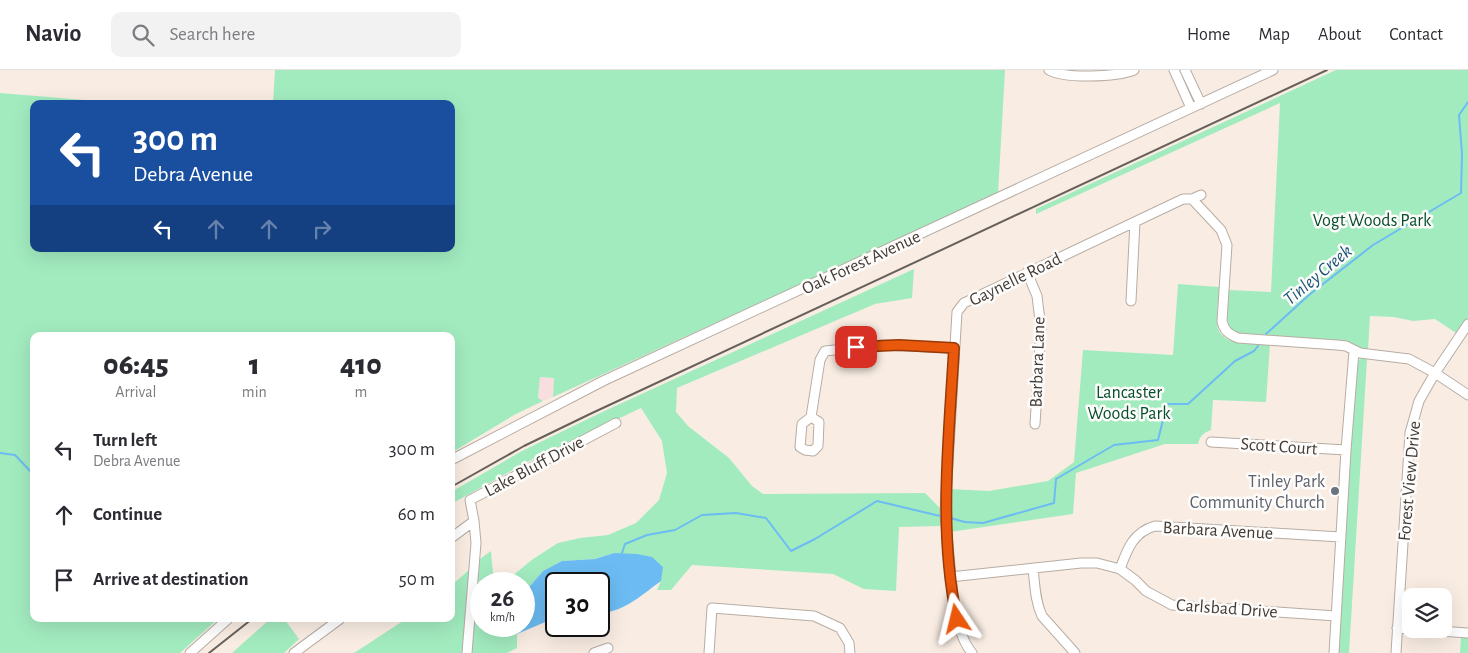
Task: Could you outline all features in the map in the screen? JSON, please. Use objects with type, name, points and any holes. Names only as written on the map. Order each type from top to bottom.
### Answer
[{"type":"street","points":[[1049,70],[1057,73],[1108,76],[1120,75],[1134,70]]},
{"type":"street","points":[[1174,70],[1191,108]]},
{"type":"street","points":[[1185,70],[1201,104]]},
{"type":"street","name":"Oak Forest Avenue","points":[[455,458],[603,381],[1273,70]]},
{"type":"street","name":"Gaynelle Road","points":[[967,651],[957,619],[950,577],[945,514],[957,312],[964,303],[1027,272],[1183,200],[1201,195]]},
{"type":"street","points":[[1192,199],[1221,230],[1227,245],[1222,321],[1224,328],[1229,334],[1238,338],[1346,346],[1354,351],[1370,355],[1396,356],[1409,359],[1435,372],[1468,395]]},
{"type":"street","points":[[1131,301],[1135,222]]},
{"type":"street","name":"Barbara Lane","points":[[1027,272],[1037,296],[1041,329],[1035,424]]},
{"type":"street","name":"Forest View Drive","points":[[1396,653],[1410,433],[1419,400],[1435,372],[1468,324]]},
{"type":"street","points":[[811,417],[820,360],[825,350],[883,345],[954,348]]},
{"type":"street","points":[[1334,653],[1354,351]]},
{"type":"street","name":"Lake Bluff Drive","points":[[455,535],[474,521],[470,500],[616,423]]},
{"type":"street","name":"Scott Court","points":[[1211,442],[1346,450]]},
{"type":"street","points":[[467,653],[476,543],[474,521]]},
{"type":"street","name":"Barbara Avenue","points":[[1120,569],[1132,541],[1142,531],[1155,526],[1341,537]]},
{"type":"street","name":"Carlsbad Drive","points":[[950,577],[1097,563],[1120,569],[1136,580],[1146,591],[1172,606],[1336,616]]},
{"type":"street","points":[[1033,569],[1037,602],[1042,616],[1076,653]]},
{"type":"street","points":[[709,653],[712,608],[814,616],[840,628],[849,643],[850,653]]},
{"type":"street","points":[[190,653],[225,622]]},
{"type":"street","points":[[294,653],[336,622]]},
{"type":"street","points":[[1397,628],[1468,633]]},
{"type":"street","points":[[594,653],[608,648]]},
{"type":"shaded area","points":[[540,377],[554,378],[553,397],[543,401],[538,399]]},
{"type":"green space","points":[[275,70],[1005,70],[998,194],[553,397],[554,378],[540,377],[538,398],[543,401],[514,415],[455,451],[455,332],[30,332],[30,622],[215,622],[180,653],[0,653],[0,93],[85,100],[30,100],[30,252],[455,252],[455,100],[273,100]]},
{"type":"green space","name":"Vogt Woods Park","points":[[1336,70],[1468,70],[1468,319],[1456,333],[1435,319],[1413,321],[1394,317],[1370,316],[1368,350],[1343,342],[1238,336],[1230,331],[1227,325],[1229,290],[1271,292],[1280,103],[1036,214],[1036,209]]},
{"type":"green space","points":[[914,269],[912,298],[875,304],[677,388],[676,412],[688,426],[729,458],[752,486],[763,494],[925,493],[940,508],[940,526],[899,527],[896,591],[864,589],[833,574],[692,565],[671,590],[657,590],[661,581],[614,553],[595,559],[562,561],[543,571],[535,580],[535,572],[517,572],[558,543],[608,535],[636,523],[659,500],[667,473],[662,441],[641,408],[533,459],[455,502],[455,490],[522,451],[598,414]]},
{"type":"green space","name":"Lancaster Woods Park","points":[[1178,284],[1219,287],[1217,323],[1219,331],[1224,337],[1238,343],[1270,344],[1266,402],[1213,400],[1211,430],[1202,435],[1198,444],[1165,444],[1076,473],[1073,514],[950,532],[950,489],[989,491],[1048,481],[1074,462],[1083,350],[1173,355]]},
{"type":"green space","points":[[1361,358],[1367,359],[1349,653],[1338,653],[1356,366]]},
{"type":"green space","points":[[491,551],[493,572],[470,572],[470,637],[517,637],[517,648],[507,653],[354,653],[401,622],[455,622],[455,582]]},
{"type":"green space","points":[[267,622],[286,622],[299,639],[284,653],[232,653]]},
{"type":"green space","points":[[1461,637],[1468,637],[1468,653],[1460,653]]},
{"type":"water","points":[[614,553],[652,557],[663,567],[661,581],[624,607],[610,611],[610,572],[545,572],[545,622],[535,626],[535,580],[543,571],[562,561],[595,559]]},
{"type":"waterway","name":"Tinley Creek","points":[[1266,334],[1309,295],[1373,245],[1461,193],[1462,154],[1459,115],[1468,102]]},
{"type":"waterway","name":"Tinley Creek","points":[[950,518],[965,522],[983,523],[1054,503],[1056,479],[1114,445],[1158,440],[1167,404],[1188,404],[1235,361],[1254,351],[1258,346]]},
{"type":"waterway","points":[[0,453],[15,455],[30,471]]},
{"type":"waterway","name":"Tinley Creek","points":[[622,553],[625,544],[647,535],[675,530],[702,515],[736,513],[766,518],[791,551],[815,539],[877,501],[940,516]]},
{"type":"railway","points":[[455,485],[524,446],[590,414],[1327,70]]},
{"type":"railway","points":[[209,653],[248,622]]},
{"type":"place","name":"Tinley Park Community Church","points":[[1335,491]]},
{"type":"route","points":[[856,347],[899,345],[954,348],[945,514],[950,577],[957,619]]}]
